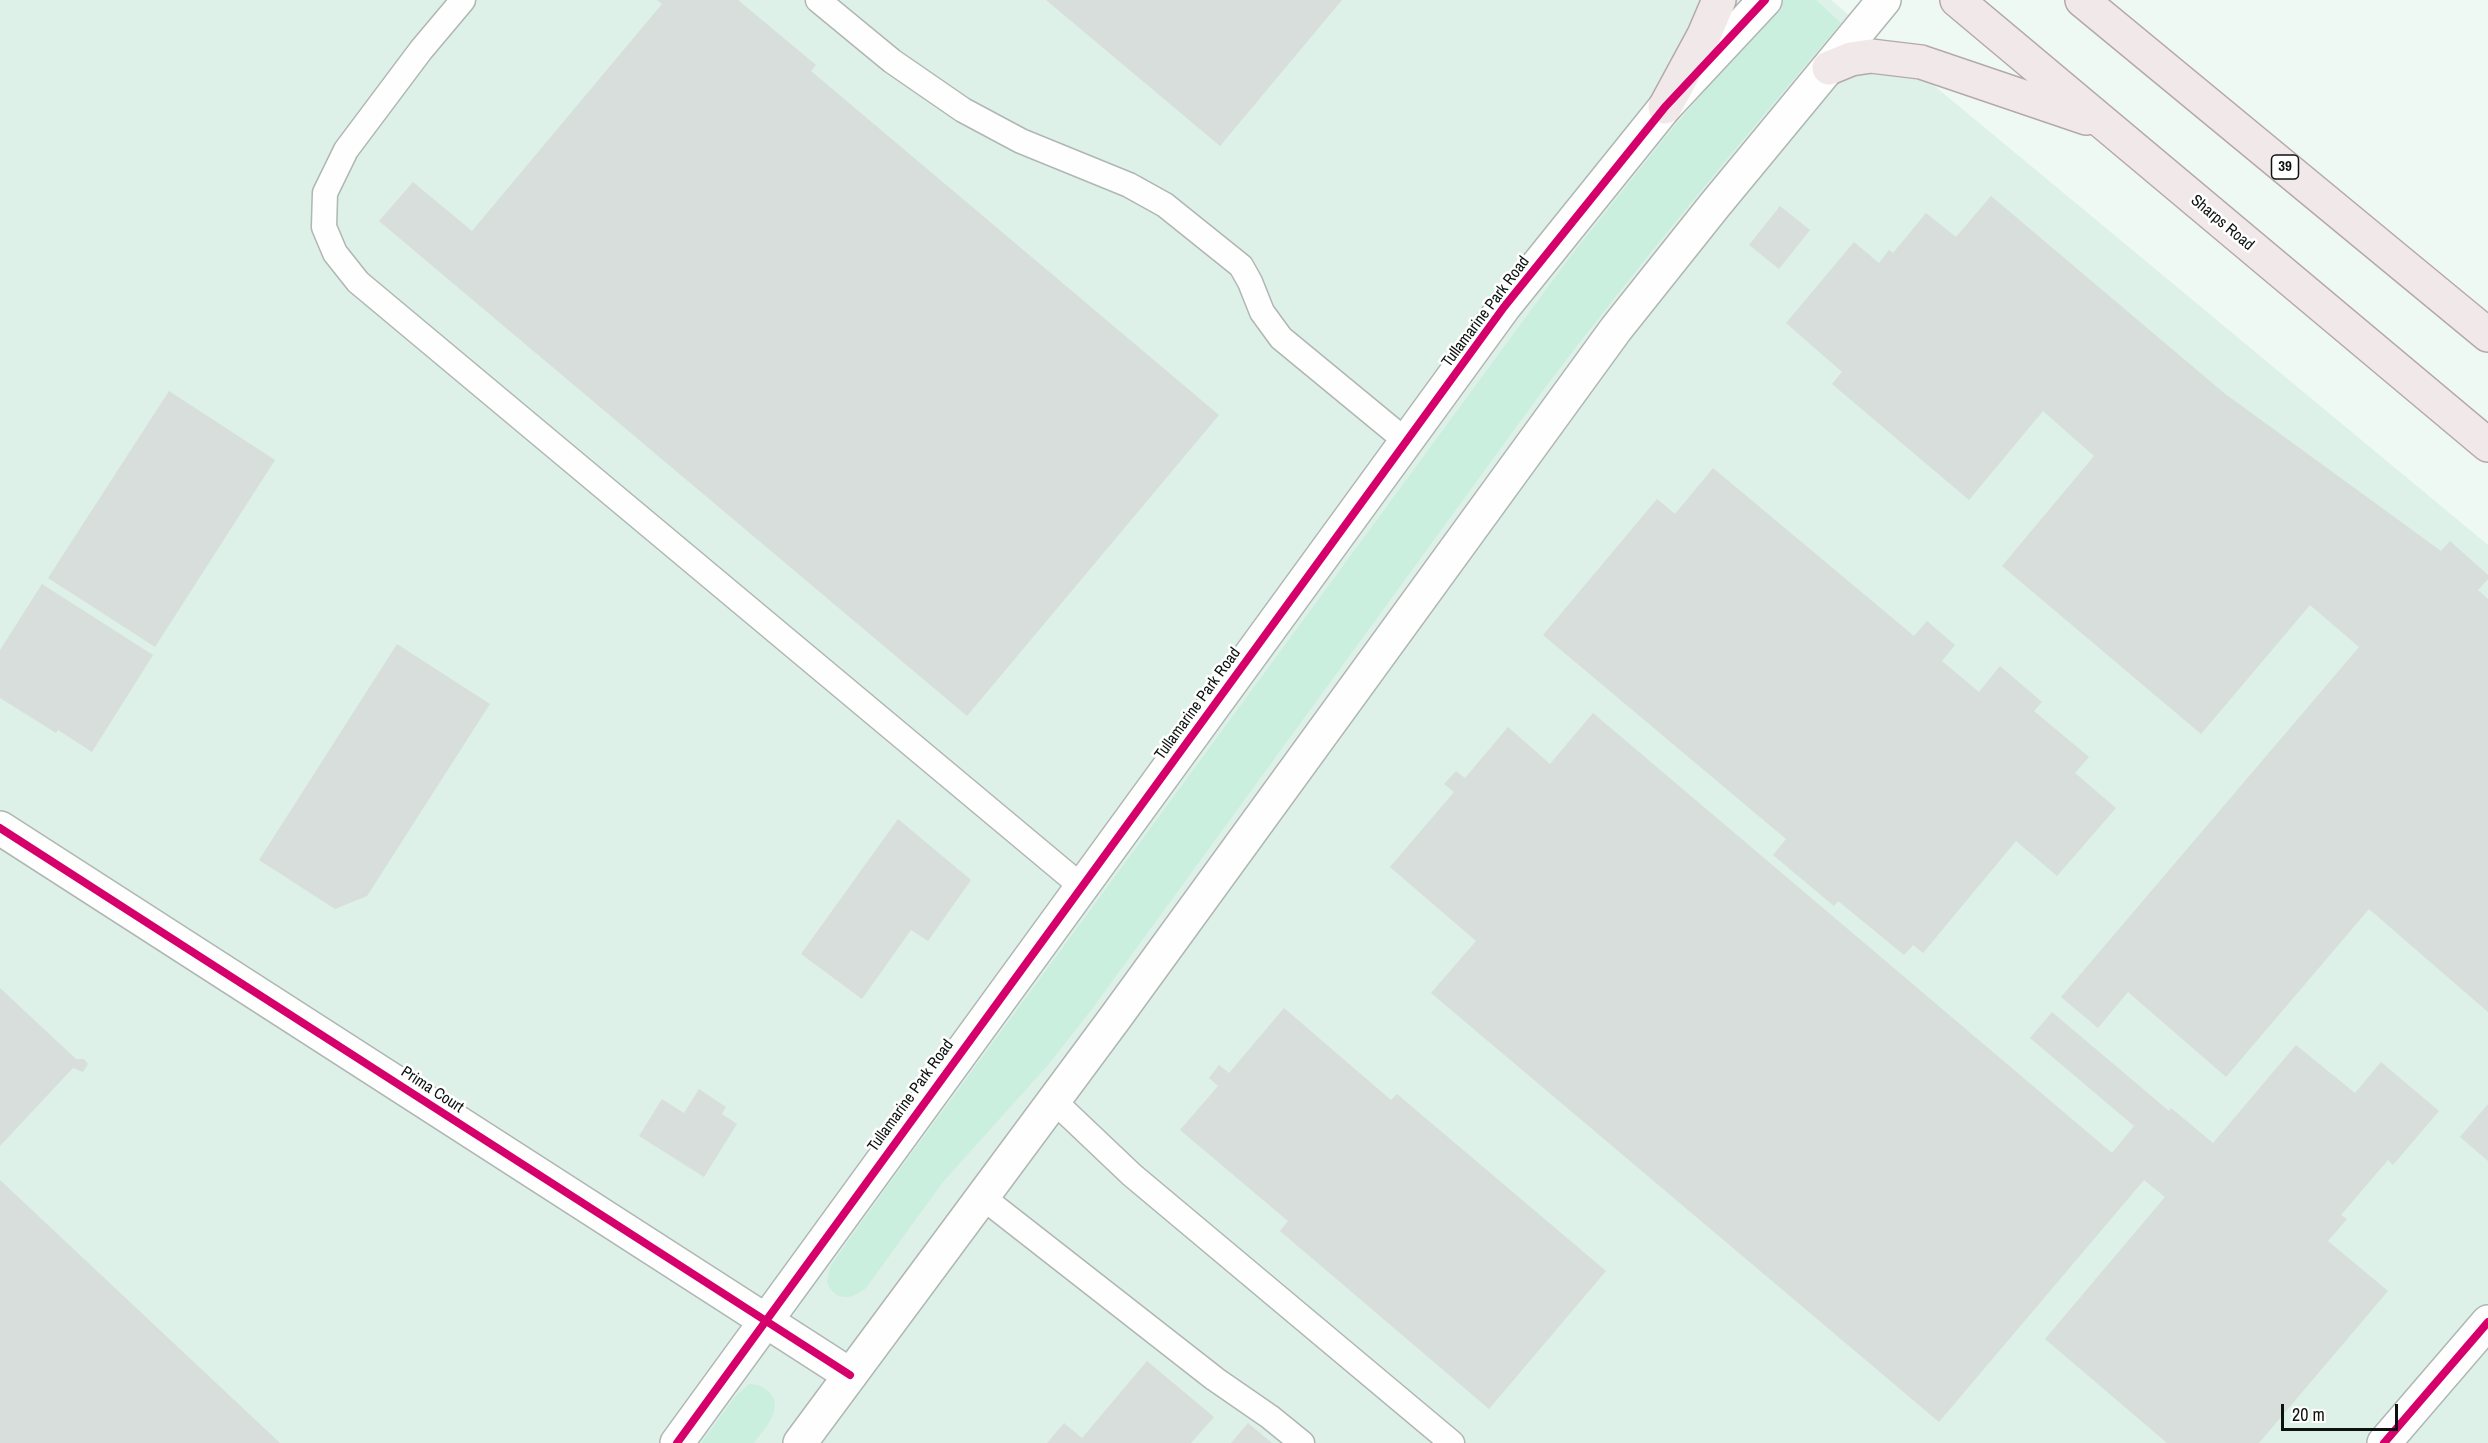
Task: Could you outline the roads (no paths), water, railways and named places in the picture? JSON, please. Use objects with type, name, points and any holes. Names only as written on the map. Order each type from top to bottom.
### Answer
[{"type":"main road","points":[[1665,107],[1704,35],[1719,0]]},
{"type":"main road","name":"Sharps Road","points":[[1957,0],[2488,445]]},
{"type":"main road","name":"39","points":[[2082,0],[2488,335]]},
{"type":"main road","points":[[1829,68],[1851,59],[1871,56],[1922,62],[2105,125]]},
{"type":"street","name":"Tullamarine Park Road","points":[[677,1443],[1504,307],[1665,107],[1765,0]]},
{"type":"street","points":[[808,1440],[850,1375],[1616,329],[1884,0]]},
{"type":"street","name":"Prima Court","points":[[0,828],[850,1375]]},
{"type":"street","points":[[2384,1443],[2488,1322]]},
{"type":"lane","points":[[463,0],[421,50],[346,150],[325,193],[324,227],[335,253],[358,282],[1081,886]]},
{"type":"lane","points":[[818,0],[892,61],[963,110],[1021,141],[1130,185],[1165,205],[1241,266],[1262,312],[1281,338],[1406,441]]},
{"type":"lane","points":[[1053,1100],[1132,1175],[1452,1443]]},
{"type":"lane","points":[[981,1196],[1215,1379],[1270,1417],[1302,1443]]}]
